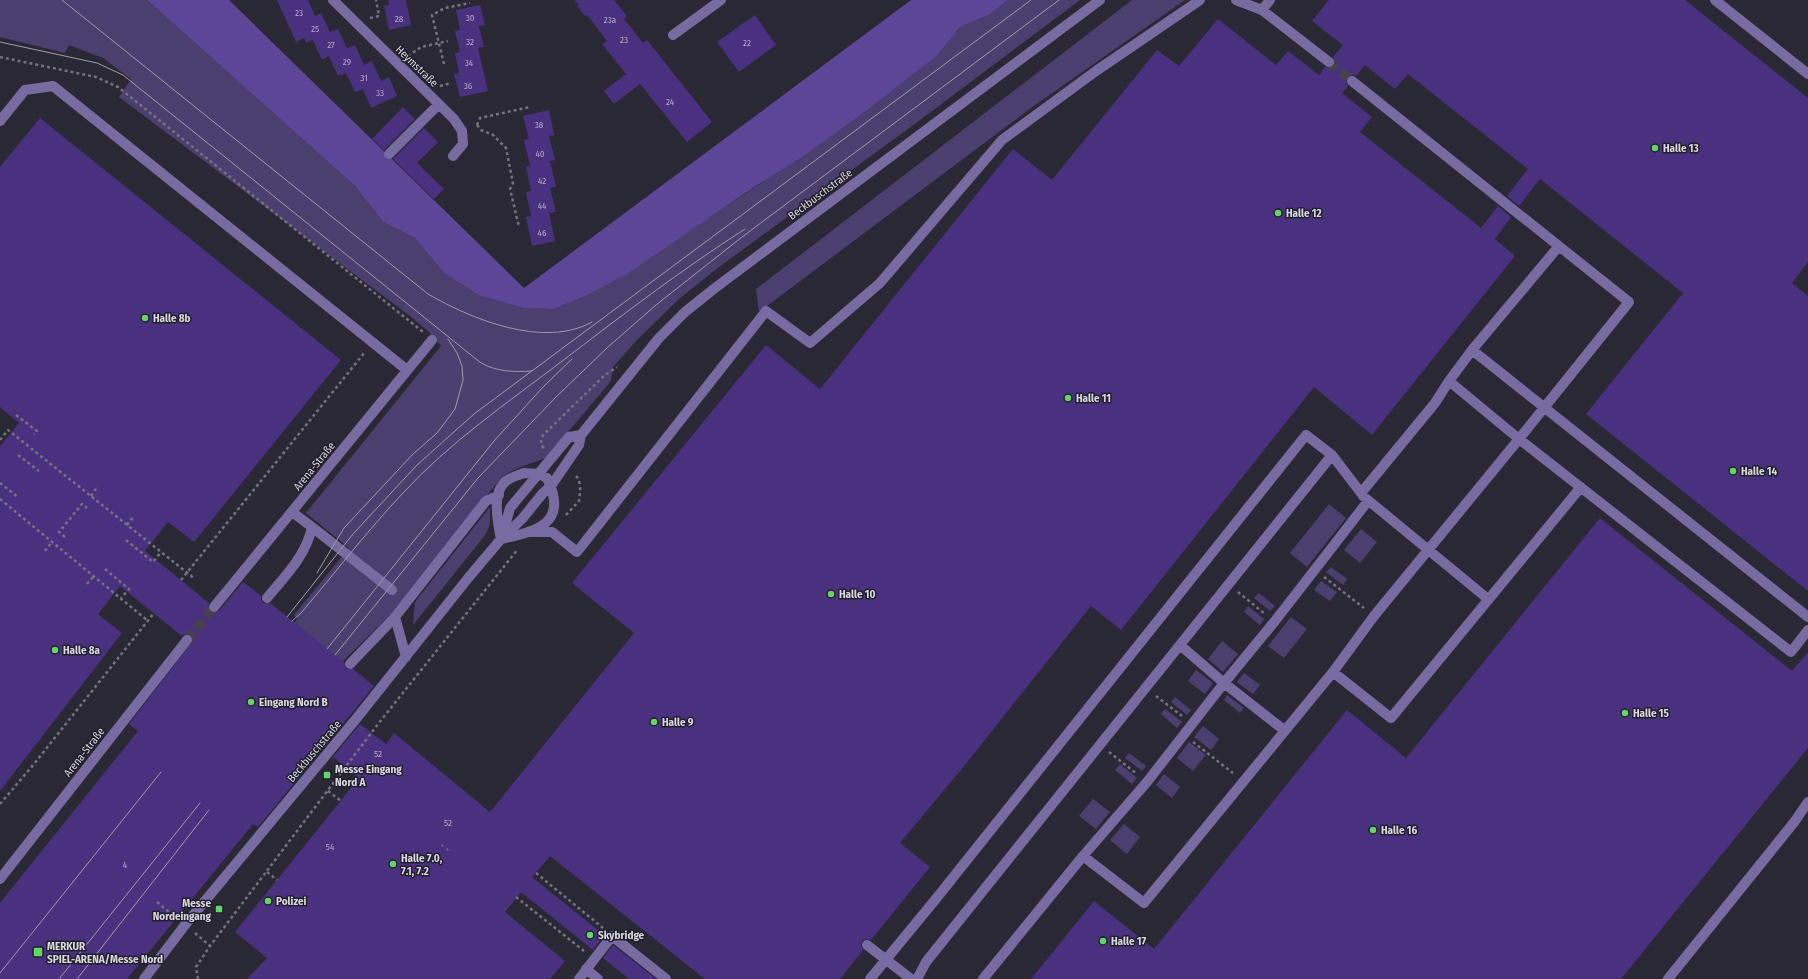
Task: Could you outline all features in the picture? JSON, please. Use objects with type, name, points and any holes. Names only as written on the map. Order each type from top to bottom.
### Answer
[{"type":"street","name":"Heymstraße","points":[[332,0],[454,119],[462,134]]},
{"type":"street","points":[[673,35],[720,0]]},
{"type":"street","name":"Beckbuschstraße","points":[[144,979],[153,975],[185,925],[406,657],[501,539],[522,519],[543,493],[551,486],[579,445],[581,435],[659,338],[685,312],[722,283],[1100,0]]},
{"type":"street","points":[[528,532],[552,532],[577,552],[766,311],[810,343],[880,283],[1002,140],[1090,75],[1200,0]]},
{"type":"street","points":[[1236,0],[1262,10],[1329,62]]},
{"type":"street","points":[[1262,10],[1270,0]]},
{"type":"street","points":[[1715,0],[1808,74]]},
{"type":"street","points":[[1083,856],[1144,903],[1333,672],[1374,616],[1545,408],[1629,302],[1352,81]]},
{"type":"street","points":[[0,121],[25,90],[53,86],[407,370]]},
{"type":"street","points":[[389,154],[439,104]]},
{"type":"street","points":[[453,156],[463,144],[462,134]]},
{"type":"street","points":[[983,979],[1083,856],[1147,782],[1224,683],[1316,571],[1364,497],[1435,403],[1472,350],[1559,246]]},
{"type":"street","name":"Arena-Straße","points":[[214,607],[432,340]]},
{"type":"street","points":[[1472,350],[1808,616]]},
{"type":"street","points":[[1449,381],[1519,439],[1791,652],[1808,630]]},
{"type":"street","name":"Beckbuschstraße","points":[[501,539],[510,508],[569,437],[581,435]]},
{"type":"street","points":[[870,979],[1306,435],[1332,455],[1364,497],[1488,599]]},
{"type":"street","points":[[917,979],[926,962],[1332,455]]},
{"type":"street","points":[[524,473],[539,474],[547,478],[551,486],[555,502],[551,518],[546,524],[528,532],[501,539],[498,512],[499,495],[500,488],[506,481],[524,473]]},
{"type":"street","points":[[1333,672],[1391,718],[1581,487]]},
{"type":"street","points":[[350,664],[395,617],[486,501],[499,495]]},
{"type":"street","points":[[292,512],[392,590]]},
{"type":"street","points":[[267,598],[301,557],[309,539],[312,527]]},
{"type":"street","points":[[395,617],[406,657]]},
{"type":"street","name":"Arena-Straße","points":[[0,879],[187,640]]},
{"type":"street","points":[[1180,645],[1224,683],[1284,730]]},
{"type":"street","points":[[1668,979],[1808,803]]},
{"type":"street","points":[[579,979],[612,936],[666,979]]},
{"type":"street","points":[[867,945],[911,979]]},
{"type":"street","points":[[586,969],[598,979]]},
{"type":"path","points":[[358,25],[364,20],[379,16],[376,0]]},
{"type":"path","points":[[444,64],[432,15],[445,8],[470,3]]},
{"type":"path","points":[[399,65],[421,46],[448,40]]},
{"type":"path","points":[[0,57],[96,77],[118,87],[432,340]]},
{"type":"path","points":[[462,134],[469,133],[477,125],[480,118],[530,107]]},
{"type":"path","points":[[477,125],[481,130],[492,135],[506,148],[513,183],[510,189],[518,227]]},
{"type":"path","points":[[181,580],[373,343]]},
{"type":"path","points":[[546,449],[542,446],[541,440],[543,435],[605,375],[623,363]]},
{"type":"path","points":[[16,415],[36,431],[34,434]]},
{"type":"path","points":[[0,440],[8,430],[195,579]]},
{"type":"path","points":[[18,455],[39,471]]},
{"type":"path","points":[[545,533],[557,525],[579,501],[580,485],[578,477],[573,473]]},
{"type":"path","points":[[0,483],[18,497]]},
{"type":"path","points":[[90,496],[98,486]]},
{"type":"path","points":[[0,499],[148,621]]},
{"type":"path","points":[[65,537],[59,532],[82,504],[87,508]]},
{"type":"path","points":[[127,525],[134,516]]},
{"type":"path","points":[[126,540],[153,562],[161,552]]},
{"type":"path","points":[[45,551],[52,542]]},
{"type":"path","points":[[198,979],[196,968],[210,946],[378,724],[518,549],[525,545]]},
{"type":"path","points":[[105,569],[129,588],[121,599]]},
{"type":"path","points":[[1316,571],[1374,616]]},
{"type":"path","points":[[87,584],[94,576]]},
{"type":"path","points":[[1228,585],[1275,621]]},
{"type":"path","points":[[0,804],[34,764],[154,613]]},
{"type":"path","points":[[1146,689],[1192,723]]},
{"type":"path","points":[[1184,734],[1244,781]]},
{"type":"path","points":[[1101,745],[1147,782]]},
{"type":"path","points":[[328,791],[341,800]]},
{"type":"path","points":[[267,872],[277,880]]},
{"type":"path","points":[[536,873],[612,936]]},
{"type":"path","points":[[516,897],[594,959]]},
{"type":"shaded area","points":[[0,0],[147,0],[355,186],[383,222],[415,238],[444,273],[480,296],[523,308],[554,309],[583,297],[807,154],[936,57],[960,27],[989,15],[1008,0],[1080,0],[912,126],[719,267],[679,299],[638,339],[613,367],[611,381],[547,457],[516,469],[500,479],[409,596],[341,663],[292,626],[297,619],[294,615],[349,548],[306,513],[441,346],[429,332],[410,316],[119,97],[131,79],[103,58],[69,45],[65,53],[0,37]]},
{"type":"shaded area","points":[[147,0],[229,0],[524,288],[911,0],[1008,0],[989,15],[960,27],[936,57],[807,154],[742,195],[627,274],[583,297],[554,309],[523,308],[480,296],[444,273],[415,238],[383,222],[355,186]]},
{"type":"shaded area","points":[[1132,0],[1185,0],[1031,108],[759,312],[756,289]]},
{"type":"shaded area","points":[[1329,504],[1346,518],[1307,567],[1290,553]]},
{"type":"shaded area","points":[[490,507],[490,524],[486,534],[413,625],[415,602]]},
{"type":"shaded area","points":[[1361,529],[1377,542],[1360,563],[1344,550]]},
{"type":"shaded area","points":[[1331,567],[1347,579],[1343,585],[1326,572]]},
{"type":"shaded area","points":[[1321,581],[1337,592],[1330,601],[1314,590]]},
{"type":"shaded area","points":[[1259,593],[1275,606],[1270,611],[1254,598]]},
{"type":"shaded area","points":[[1248,606],[1264,619],[1260,625],[1244,612]]},
{"type":"shaded area","points":[[1291,617],[1307,629],[1284,658],[1268,646]]},
{"type":"shaded area","points":[[1222,641],[1238,654],[1223,672],[1208,659]]},
{"type":"shaded area","points":[[1196,670],[1213,683],[1205,694],[1188,681]]},
{"type":"shaded area","points":[[1244,673],[1260,685],[1253,694],[1237,682]]},
{"type":"shaded area","points":[[1227,695],[1244,708],[1240,713],[1224,700]]},
{"type":"shaded area","points":[[1175,697],[1191,710],[1187,715],[1171,702]]},
{"type":"shaded area","points":[[1165,709],[1182,722],[1177,728],[1161,714]]},
{"type":"shaded area","points":[[1203,726],[1219,739],[1211,750],[1194,737]]},
{"type":"shaded area","points":[[1189,742],[1206,755],[1193,771],[1177,758]]},
{"type":"shaded area","points":[[1129,753],[1146,766],[1142,771],[1125,758]]},
{"type":"shaded area","points":[[1120,764],[1137,778],[1132,784],[1115,770]]},
{"type":"shaded area","points":[[1164,774],[1180,787],[1172,798],[1156,785]]},
{"type":"shaded area","points":[[1093,799],[1110,812],[1096,829],[1079,816]]},
{"type":"shaded area","points":[[1124,824],[1140,837],[1127,854],[1110,840]]},
{"type":"building","points":[[277,0],[308,0],[315,16],[321,13],[330,32],[338,29],[347,48],[355,45],[364,65],[372,61],[381,81],[389,77],[397,96],[371,108],[363,89],[355,92],[346,73],[338,76],[329,56],[322,60],[313,40],[306,43],[304,38],[296,42]]},
{"type":"building","points":[[388,0],[406,0],[411,25],[389,30],[384,6],[389,5]]},
{"type":"building","points":[[574,0],[614,0],[627,16],[624,19],[643,43],[647,40],[712,122],[687,142],[640,84],[614,104],[604,91],[626,74],[602,44],[607,41],[587,15],[585,16]]},
{"type":"building","points":[[1329,0],[1685,0],[1808,98],[1808,262],[1792,283],[1808,296],[1808,591],[1586,414],[1683,293],[1540,179],[1519,206],[1507,196],[1528,169],[1408,74],[1395,89],[1365,65],[1356,76],[1353,75],[1347,77],[1346,80],[1348,86],[1342,93],[1372,117],[1360,132],[1481,228],[1498,206],[1511,217],[1495,239],[1515,256],[1372,435],[1314,387],[1121,630],[1091,606],[965,765],[900,843],[930,867],[871,940],[867,939],[862,941],[861,945],[863,950],[840,979],[705,979],[550,856],[532,877],[604,935],[593,950],[521,892],[505,912],[565,961],[550,979],[247,979],[267,958],[235,932],[359,778],[333,757],[360,724],[386,744],[394,733],[490,812],[634,633],[572,583],[766,345],[820,389],[1013,149],[1052,180],[1157,50],[1179,66],[1218,19],[1276,65],[1288,51],[1319,75],[1325,67],[1329,68],[1334,66],[1335,62],[1333,57],[1343,45],[1312,21]]},
{"type":"building","points":[[480,5],[485,25],[479,26],[484,47],[478,48],[488,91],[460,97],[454,74],[459,73],[455,53],[460,52],[455,31],[460,30],[456,10]]},
{"type":"building","points":[[755,15],[776,45],[739,72],[717,42]]},
{"type":"building","points":[[403,107],[415,119],[384,150],[372,139]]},
{"type":"building","points":[[549,110],[554,135],[549,136],[555,160],[550,161],[556,187],[550,188],[556,212],[549,213],[555,241],[532,246],[526,217],[531,216],[526,192],[531,191],[526,167],[530,166],[524,140],[529,139],[523,116]]},
{"type":"building","points":[[40,118],[341,360],[194,542],[168,522],[145,551],[209,603],[208,609],[213,613],[219,611],[243,582],[261,596],[263,603],[270,603],[344,662],[346,669],[353,669],[374,686],[258,827],[253,824],[127,979],[0,979],[0,903],[138,731],[129,724],[193,641],[191,635],[185,634],[182,636],[120,586],[98,614],[122,633],[0,791],[0,446],[19,423],[0,407],[0,167]]},
{"type":"building","points":[[424,128],[438,142],[417,163],[444,189],[434,199],[393,159]]},
{"type":"building","points":[[1600,518],[1792,671],[1808,652],[1808,748],[1621,979],[1031,979],[1094,901],[1154,949],[1347,710],[1406,758]]},
{"type":"building","points":[[613,945],[656,979],[629,979],[603,958]]},
{"type":"tunnel","points":[[1329,62],[1352,81]]},
{"type":"tunnel","points":[[187,640],[214,607]]},
{"type":"tram line","points":[[62,0],[428,294],[465,313],[486,321],[508,328],[530,332],[552,333],[573,330],[592,322]]},
{"type":"tram line","points":[[287,617],[353,534],[417,465],[474,414],[1031,0]]},
{"type":"tram line","points":[[335,655],[478,478],[556,397],[608,347],[656,305],[742,237],[1059,0]]},
{"type":"tram line","points":[[0,42],[97,63],[123,75],[481,363],[506,371],[532,371]]},
{"type":"tram line","points":[[292,621],[301,613],[390,507],[421,475],[459,440],[499,408],[674,277],[745,229]]},
{"type":"tram line","points":[[317,573],[344,528],[412,455],[437,433],[455,409],[463,380],[462,366],[457,353],[448,339]]},
{"type":"tram line","points":[[327,649],[494,441],[544,386],[572,359]]},
{"type":"tram line","points":[[0,973],[161,772]]},
{"type":"tram line","points":[[59,979],[200,803]]},
{"type":"tram line","points":[[77,979],[209,810]]},
{"type":"place","name":"Halle 13","points":[[1655,148]]},
{"type":"place","name":"Halle 12","points":[[1278,213]]},
{"type":"place","name":"Halle 8b","points":[[145,318]]},
{"type":"place","name":"Halle 11","points":[[1068,398]]},
{"type":"place","name":"Halle 14","points":[[1733,471]]},
{"type":"place","name":"Halle 10","points":[[831,594]]},
{"type":"place","name":"Halle 8a","points":[[55,650]]},
{"type":"place","name":"Eingang Nord B","points":[[251,702]]},
{"type":"place","name":"Halle 15","points":[[1625,713]]},
{"type":"place","name":"Halle 9","points":[[654,722]]},
{"type":"place","name":"Messe Eingang Nord A","points":[[327,775]]},
{"type":"place","name":"Halle 16","points":[[1373,830]]},
{"type":"place","name":"Halle 7.0, 7.1, 7.2","points":[[393,864]]},
{"type":"place","name":"Polizei","points":[[268,901]]},
{"type":"place","name":"Messe Nordeingang","points":[[219,909]]},
{"type":"place","name":"Skybridge","points":[[590,935]]},
{"type":"place","name":"Halle 17","points":[[1103,941]]},
{"type":"place","name":"MERKUR SPIEL-ARENA/Messe Nord","points":[[38,952]]}]
